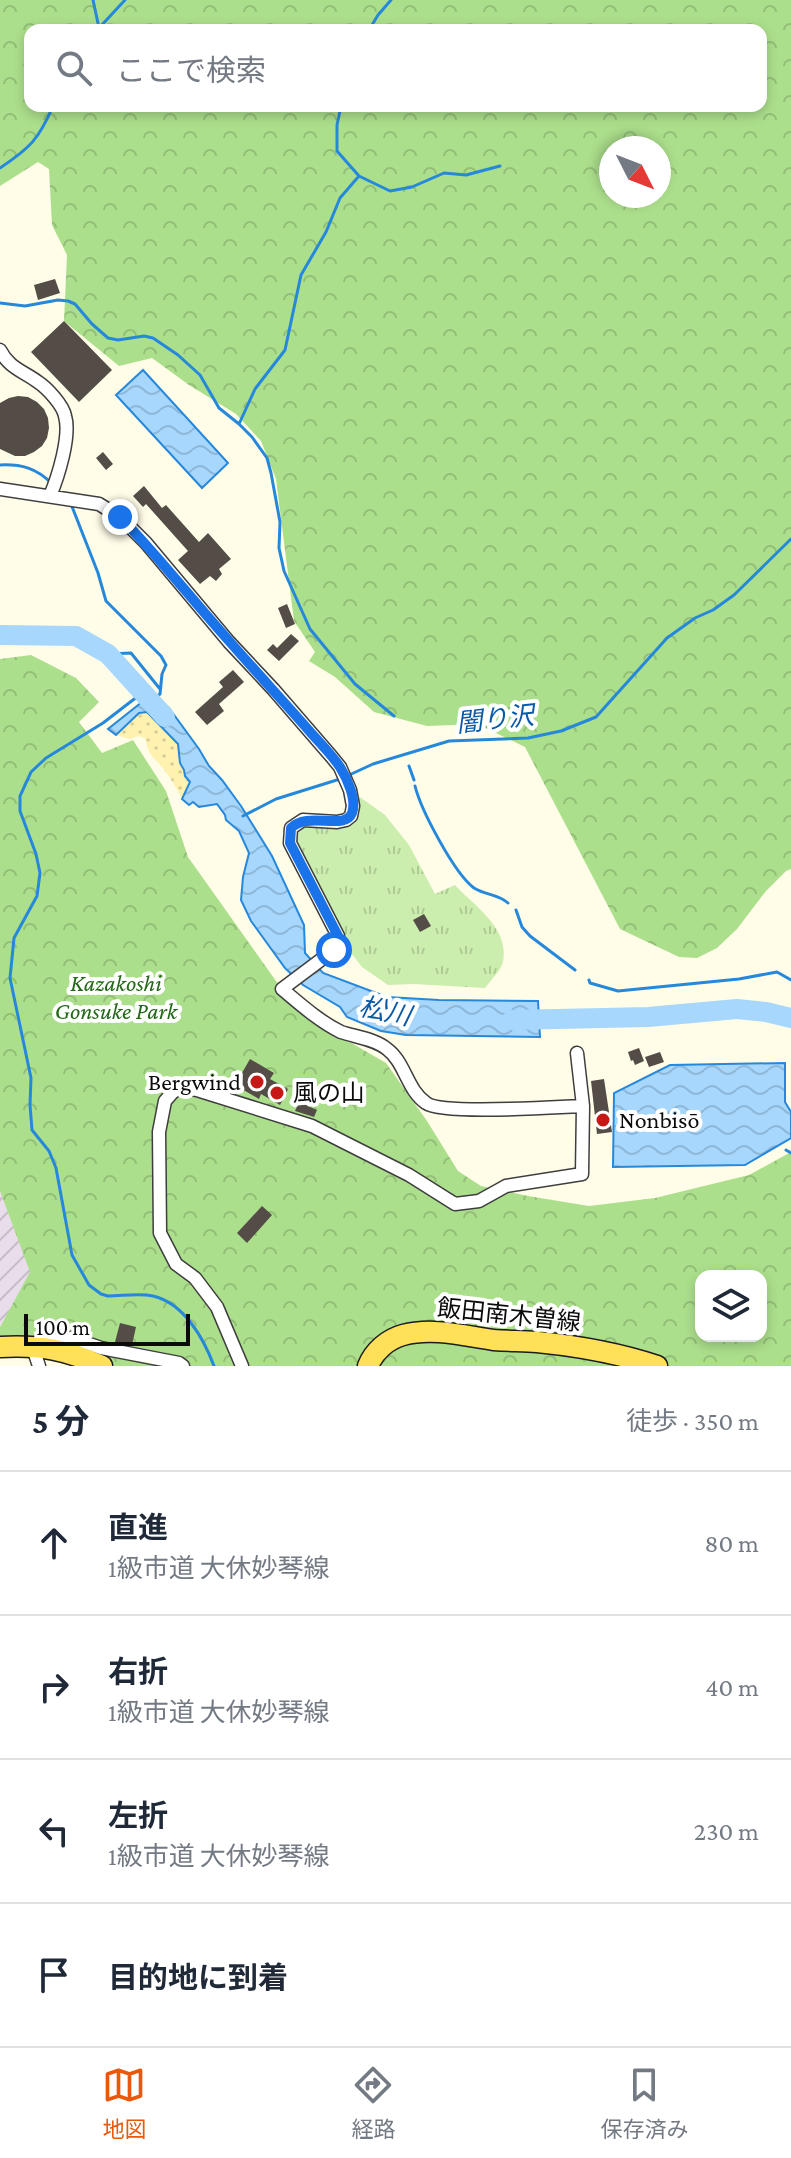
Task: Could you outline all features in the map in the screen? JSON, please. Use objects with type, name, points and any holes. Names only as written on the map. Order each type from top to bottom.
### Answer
[{"type":"main road","name":"飯田南木曽線","points":[[368,1366],[381,1347],[392,1338],[439,1331],[584,1348],[623,1355],[657,1366]]},
{"type":"main road","points":[[0,1347],[32,1345],[72,1353],[102,1366]]},
{"type":"street","points":[[0,350],[13,368],[40,383],[65,412],[65,438],[53,495]]},
{"type":"street","points":[[0,489],[99,504],[120,517],[340,767],[353,806],[351,816],[346,820],[303,820],[291,828],[289,835],[290,843],[338,936],[334,950],[282,989],[340,1031],[389,1049],[415,1093],[434,1108],[583,1106]]},
{"type":"street","points":[[242,1366],[217,1307],[195,1278],[176,1264],[160,1233],[159,1132],[165,1101],[172,1093],[180,1087],[197,1090],[312,1126],[409,1175],[455,1204],[479,1201],[506,1186],[582,1174],[583,1106],[577,1053]]},
{"type":"street","points":[[39,1366],[32,1345],[72,1338],[101,1348],[183,1366]]},
{"type":"shaded area","points":[[0,1191],[31,1272],[0,1327]]},
{"type":"green space","points":[[0,0],[791,0],[791,869],[766,891],[737,929],[717,948],[697,958],[679,957],[620,929],[525,747],[477,724],[427,726],[374,712],[335,677],[309,661],[315,652],[294,621],[276,479],[261,441],[236,414],[152,358],[119,366],[64,321],[67,255],[52,225],[49,169],[38,162],[0,186]]},
{"type":"green space","name":"Kazakoshi Gonsuke Park","points":[[31,655],[76,678],[99,702],[79,722],[102,753],[133,740],[166,791],[188,857],[298,1012],[386,1063],[458,1171],[481,1186],[589,1206],[655,1198],[749,1175],[791,1152],[791,1366],[115,1366],[74,1345],[37,1340],[0,1341],[0,1327],[30,1272],[0,1191],[0,659]]},
{"type":"green space","points":[[350,790],[385,815],[409,845],[435,894],[455,885],[496,928],[504,950],[503,962],[485,988],[388,985],[362,967],[338,936],[290,843],[291,828],[347,820]]},
{"type":"sand","points":[[147,712],[178,745],[180,763],[190,781],[182,799],[150,753],[145,738],[138,736],[130,739],[116,735],[139,713]]},
{"type":"water","points":[[143,370],[228,463],[202,488],[116,395]]},
{"type":"water","points":[[152,694],[169,708],[241,806],[272,856],[304,925],[305,953],[323,973],[387,997],[538,1001],[540,1037],[406,1035],[381,1031],[347,1017],[340,1007],[303,985],[285,968],[251,921],[241,900],[249,853],[239,831],[226,820],[217,804],[199,807],[193,802],[189,805],[182,799],[190,782],[180,763],[178,744],[147,712],[139,713],[116,735],[108,729]]},
{"type":"water","points":[[785,1063],[785,1102],[791,1112],[791,1138],[745,1165],[613,1167],[614,1093],[670,1065]]},
{"type":"building","points":[[55,279],[60,293],[38,300],[34,285]]},
{"type":"building","points":[[64,321],[112,370],[79,402],[31,352]]},
{"type":"building","points":[[18,396],[37,402],[48,418],[47,438],[42,446],[25,456],[15,456],[0,449],[0,403]]},
{"type":"building","points":[[103,452],[113,464],[106,470],[96,458]]},
{"type":"building","points":[[144,486],[162,508],[166,505],[199,542],[208,533],[231,559],[219,569],[222,574],[216,581],[210,576],[200,584],[178,560],[188,551],[146,504],[143,507],[133,496]]},
{"type":"building","points":[[287,604],[295,624],[286,628],[278,608]]},
{"type":"building","points":[[291,634],[299,641],[279,661],[267,650],[273,644],[277,648]]},
{"type":"building","points":[[233,670],[244,682],[219,704],[224,711],[207,725],[195,712],[223,687],[219,682]]},
{"type":"building","points":[[424,914],[431,926],[420,932],[413,920]]},
{"type":"building","points":[[639,1048],[644,1061],[635,1065],[628,1052]]},
{"type":"building","points":[[660,1052],[664,1062],[649,1067],[645,1057]]},
{"type":"building","name":"Bergwind","points":[[250,1059],[274,1073],[270,1079],[288,1089],[280,1105],[261,1094],[259,1099],[235,1085]]},
{"type":"building","points":[[604,1079],[612,1132],[597,1134],[591,1081]]},
{"type":"building","points":[[299,1102],[317,1110],[314,1117],[295,1111]]},
{"type":"building","points":[[262,1206],[272,1215],[247,1243],[237,1233]]},
{"type":"building","points":[[120,1323],[136,1327],[132,1345],[115,1342]]},
{"type":"waterway","points":[[93,0],[98,24]]},
{"type":"waterway","points":[[103,24],[125,0]]},
{"type":"waterway","points":[[373,24],[391,0]]},
{"type":"waterway","points":[[0,168],[32,142],[50,112]]},
{"type":"waterway","points":[[340,112],[337,151],[359,176],[390,191],[412,187],[444,173],[466,175],[500,166]]},
{"type":"waterway","points":[[239,424],[255,389],[285,350],[301,275],[326,232],[340,198],[359,176]]},
{"type":"waterway","points":[[0,303],[25,306],[68,301],[75,304],[108,338],[153,338],[200,375],[219,408],[252,437],[267,458],[280,522],[279,548],[284,571],[310,629],[355,684],[394,716]]},
{"type":"waterway","points":[[0,465],[28,468],[52,484]]},
{"type":"waterway","points":[[71,504],[106,601],[161,656],[166,665],[160,694],[155,698]]},
{"type":"waterway","name":"闇り沢","points":[[347,776],[373,764],[449,741],[528,738],[561,731],[596,717],[667,638],[734,595],[791,539]]},
{"type":"waterway","points":[[0,635],[76,636],[108,654],[165,717]]},
{"type":"waterway","points":[[108,654],[131,653],[160,689]]},
{"type":"waterway","points":[[142,693],[103,723],[46,758],[31,772],[20,796],[20,811],[40,873],[37,896],[14,938],[10,978],[31,1078],[32,1130],[49,1151],[56,1168],[72,1255],[89,1285],[101,1294],[153,1296],[174,1306],[198,1334],[214,1366]]},
{"type":"waterway","points":[[409,766],[414,780]]},
{"type":"waterway","name":"闇り沢","points":[[243,816],[276,799],[340,779]]},
{"type":"waterway","points":[[415,786],[439,840],[457,869],[474,888],[508,903]]},
{"type":"waterway","points":[[516,910],[522,927],[530,936],[575,970]]},
{"type":"waterway","points":[[589,980],[590,983],[618,991],[739,979],[777,972],[791,980]]},
{"type":"waterway","name":"松川","points":[[512,1020],[648,1017],[737,1009],[791,1018]]},
{"type":"waterway","points":[[786,1150],[791,1153]]},
{"type":"place","name":"Bergwind","points":[[257,1082]]},
{"type":"place","name":"風の山","points":[[277,1093]]},
{"type":"place","name":"Nonbisō","points":[[603,1120]]},
{"type":"route","points":[[120,517],[273,689],[340,767],[347,781],[353,806],[351,816],[337,822],[303,820],[291,828],[289,835],[290,843],[338,936],[334,950]]}]
